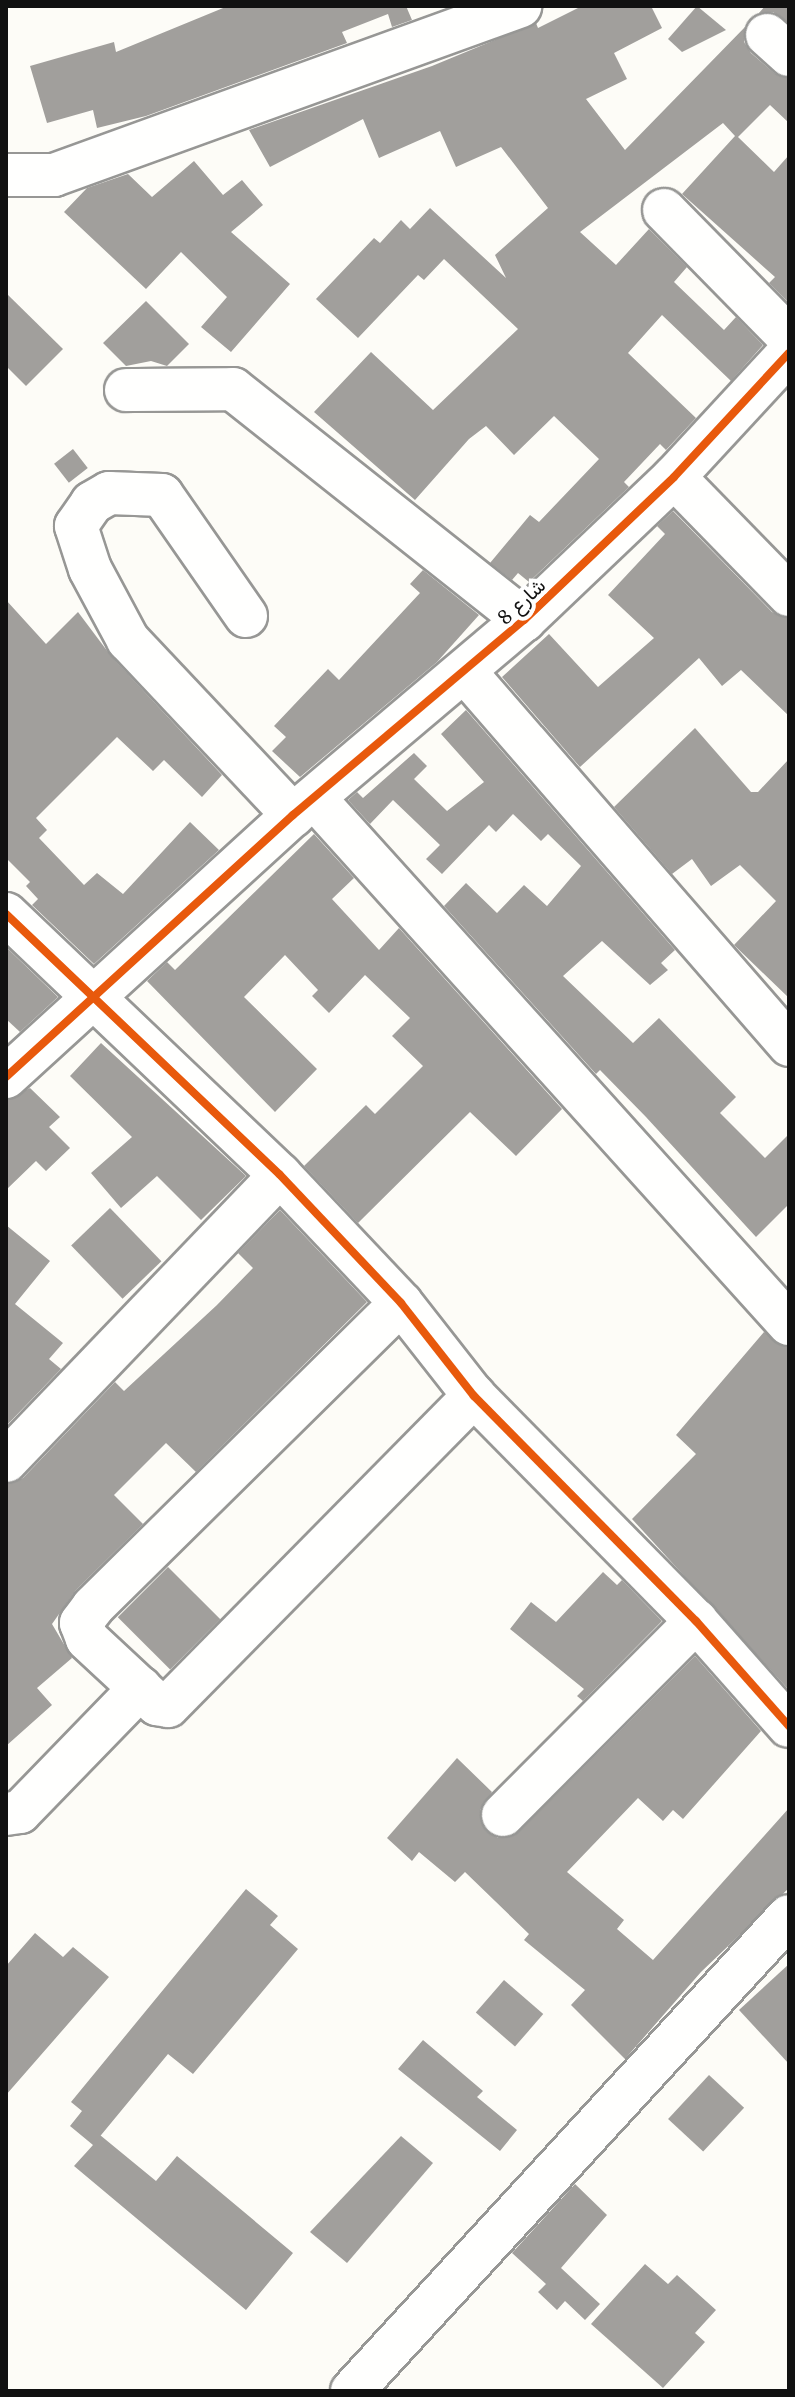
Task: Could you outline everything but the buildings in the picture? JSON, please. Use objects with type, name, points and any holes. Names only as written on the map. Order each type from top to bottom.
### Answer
[{"type":"street","points":[[6,175],[54,175],[224,116],[471,13],[520,6]]},
{"type":"street","points":[[664,210],[789,337]]},
{"type":"street","name":"شارع 8","points":[[6,1077],[92,996],[304,808],[466,673],[524,620],[674,477],[789,353]]},
{"type":"street","points":[[126,390],[233,389],[524,620]]},
{"type":"street","points":[[674,477],[789,595]]},
{"type":"street","points":[[246,616],[162,495],[109,493],[92,503],[76,526],[90,569],[128,640],[304,808],[789,1324]]},
{"type":"street","points":[[466,673],[789,1045]]},
{"type":"street","points":[[6,914],[280,1175],[401,1303],[474,1396],[696,1621],[789,1726]]},
{"type":"street","points":[[6,1461],[280,1175]]},
{"type":"street","points":[[401,1303],[81,1623],[87,1639],[157,1704],[168,1706],[192,1687],[474,1396]]},
{"type":"street","points":[[503,1815],[696,1621]]},
{"type":"street","points":[[6,1814],[20,1812],[140,1688]]},
{"type":"street","points":[[352,2391],[789,1916]]},
{"type":"cycle path","points":[[6,1077],[293,815],[524,620],[674,477],[789,353]]},
{"type":"cycle path","points":[[6,914],[280,1175],[401,1303],[474,1396],[696,1621],[789,1726]]}]
